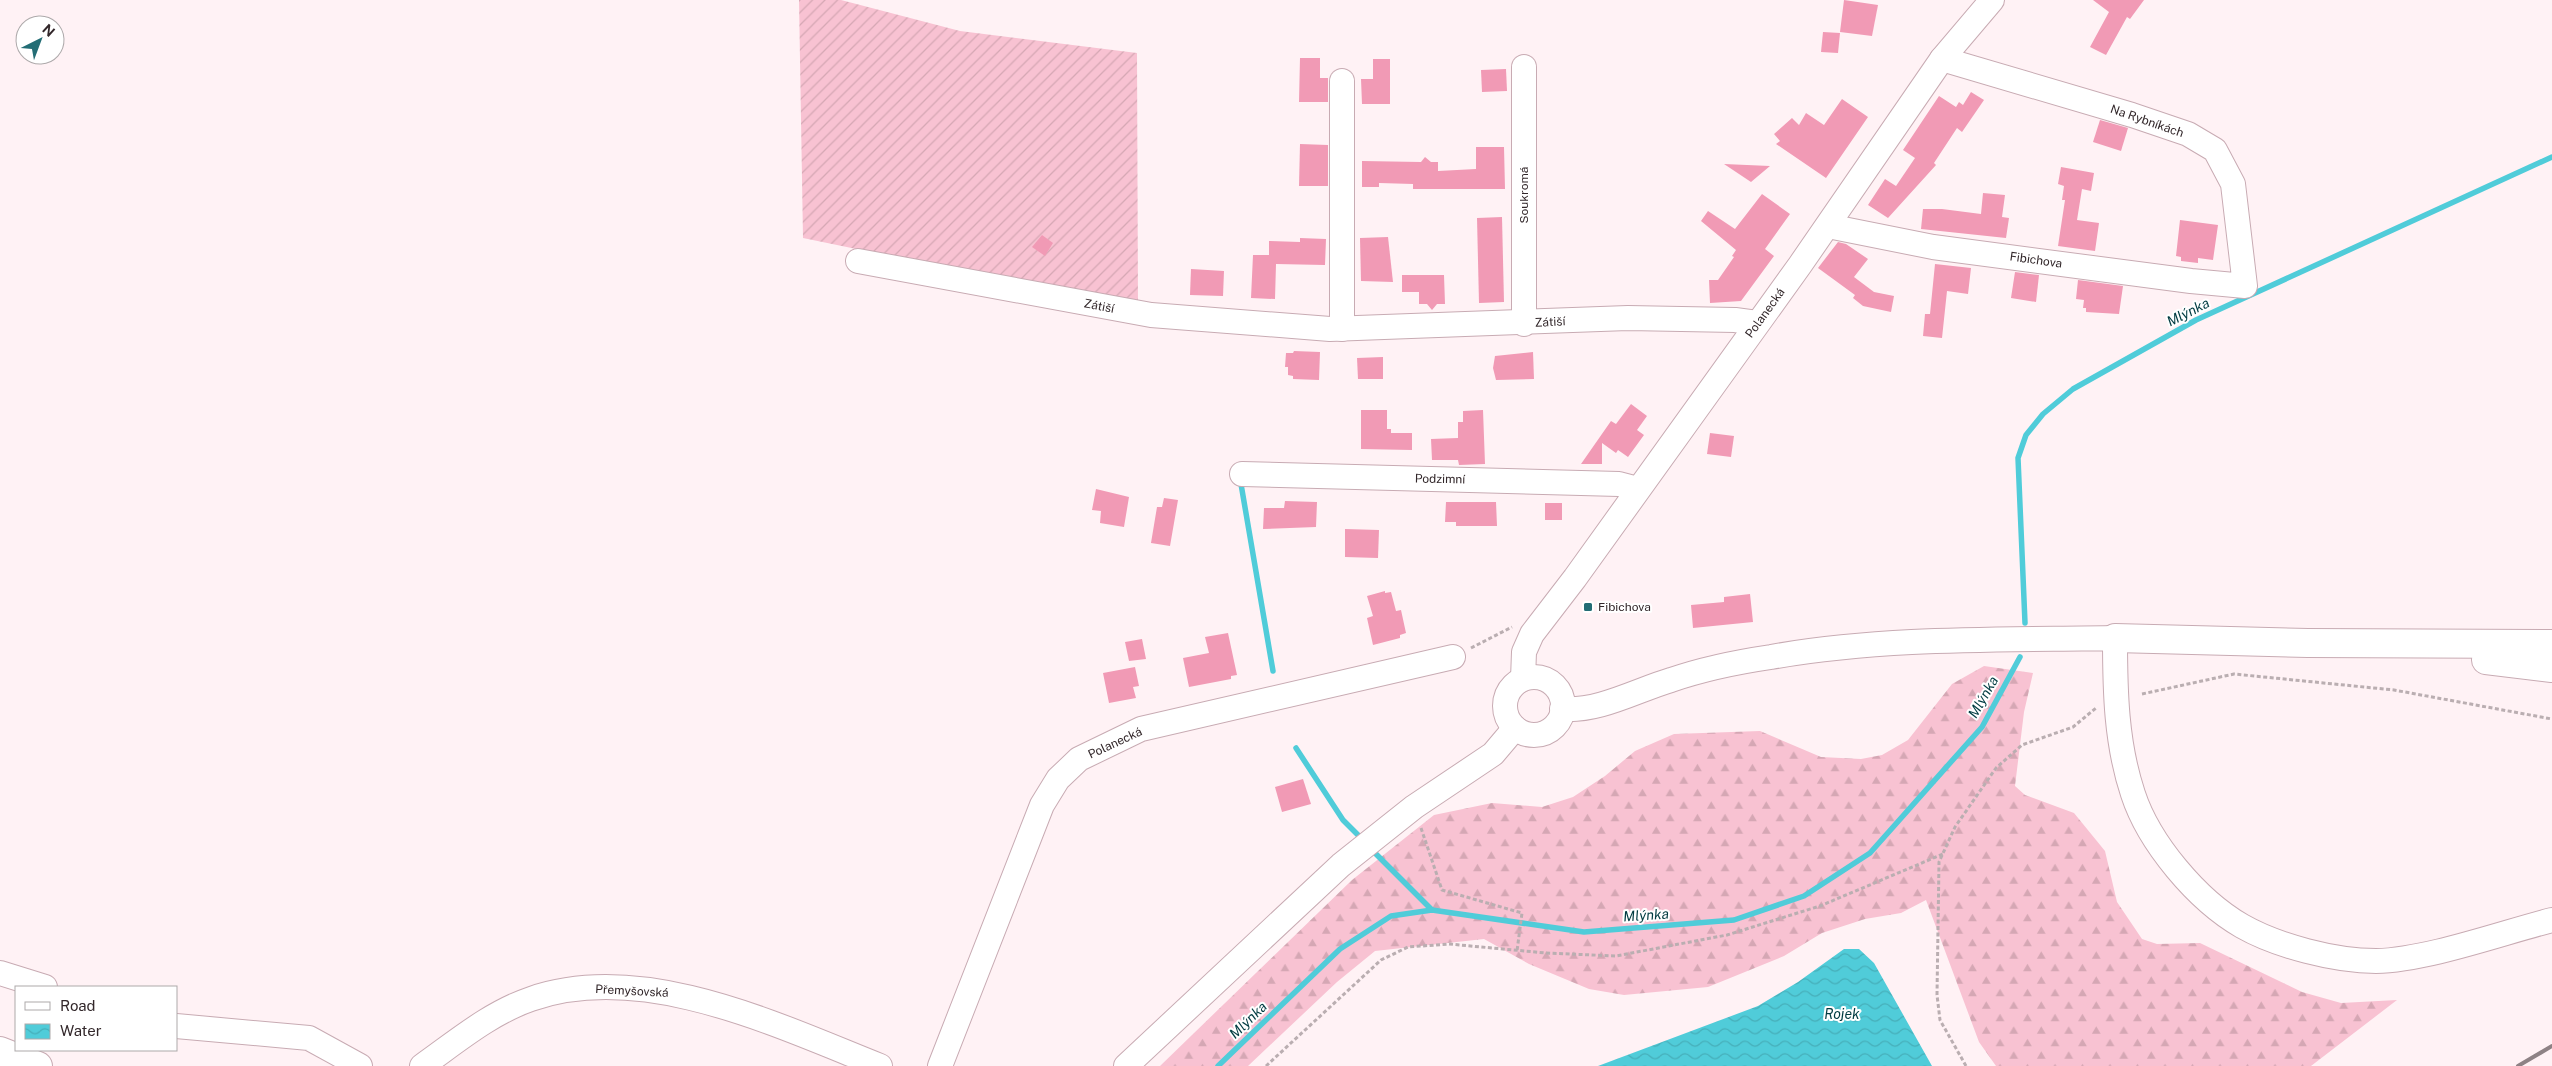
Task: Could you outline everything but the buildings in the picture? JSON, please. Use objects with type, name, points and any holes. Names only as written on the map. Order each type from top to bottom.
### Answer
[{"type":"highway","points":[[2115,638],[2308,643],[2552,644]]},
{"type":"highway","points":[[2308,643],[2552,668]]},
{"type":"highway","points":[[0,1051],[38,1066]]},
{"type":"street","points":[[1967,28],[1972,0]]},
{"type":"street","name":"Polanecká","points":[[1523,679],[1524,652],[1537,626],[1575,578],[1828,226],[1942,59],[1992,0]]},
{"type":"street","name":"Na Rybníkách","points":[[1942,59],[2132,115],[2188,134],[2215,150],[2233,184],[2245,286]]},
{"type":"street","name":"Soukromá","points":[[1524,67],[1524,324]]},
{"type":"street","points":[[1342,81],[1342,330]]},
{"type":"street","name":"Fibichova","points":[[1828,226],[1942,248],[2191,281],[2245,286]]},
{"type":"street","name":"Zátiší","points":[[858,261],[1151,315],[1342,330],[1524,324],[1628,318],[1735,320],[1757,324]]},
{"type":"street","name":"Podzimní","points":[[1242,474],[1619,484],[1638,489]]},
{"type":"street","points":[[1562,709],[1593,706],[1672,679],[1731,664],[1817,650],[1964,640],[2115,638],[2115,699],[2126,770],[2143,818],[2159,848],[2181,874],[2241,925],[2266,937],[2304,950],[2375,961],[2403,958],[2440,950],[2552,920]]},
{"type":"street","name":"Polanecká","points":[[940,1066],[1042,805],[1058,779],[1079,759],[1141,729],[1453,657]]},
{"type":"street","points":[[1541,678],[1553,685],[1560,696],[1562,709],[1555,725],[1544,733],[1531,735],[1515,728],[1506,714],[1505,701],[1510,690],[1523,679],[1541,678]]},
{"type":"street","points":[[1126,1066],[1341,865],[1414,807],[1493,754],[1515,728]]},
{"type":"street","points":[[0,973],[42,986]]},
{"type":"street","name":"Přemyšovská","points":[[422,1066],[479,1026],[514,1006],[550,994],[601,988],[660,991],[702,1000],[880,1066]]},
{"type":"street","points":[[178,1026],[309,1038],[360,1066]]},
{"type":"path","points":[[1453,657],[1512,627]]},
{"type":"path","points":[[2142,694],[2234,674],[2394,690],[2552,718]]},
{"type":"path","points":[[1966,1066],[1940,1020],[1936,995],[1939,862],[1955,827],[1996,768],[2022,745],[2073,726],[2102,704],[2115,699]]},
{"type":"path","points":[[1414,807],[1442,890],[1522,913],[1517,950]]},
{"type":"path","points":[[1266,1066],[1381,960],[1408,947],[1449,944],[1616,956],[1727,935],[1820,906],[1943,854]]},
{"type":"green space","points":[[799,0],[841,0],[960,31],[1137,53],[1138,307],[803,238]]},
{"type":"green space","points":[[1984,666],[2033,673],[2024,712],[2015,786],[2025,795],[2074,813],[2105,851],[2117,902],[2142,939],[2157,944],[2200,943],[2302,992],[2341,1003],[2397,1000],[2311,1066],[1996,1066],[1979,1042],[1926,900],[1901,913],[1865,919],[1822,933],[1784,956],[1708,987],[1624,995],[1589,989],[1529,964],[1484,939],[1375,951],[1337,982],[1248,1066],[1160,1066],[1352,880],[1434,815],[1492,803],[1542,807],[1573,797],[1605,776],[1635,751],[1674,734],[1760,731],[1821,757],[1861,759],[1882,755],[1908,740],[1952,684]]},
{"type":"water","name":"Rojek","points":[[1844,949],[1859,949],[1874,963],[1932,1066],[1598,1066],[1758,1006],[1798,982]]},
{"type":"waterway","name":"Mlýnka","points":[[2025,623],[2018,458],[2026,435],[2043,414],[2073,389],[2196,320],[2552,157]]},
{"type":"waterway","points":[[1241,484],[1273,671]]},
{"type":"waterway","name":"Mlýnka","points":[[1218,1066],[1340,949],[1391,916],[1432,910],[1584,932],[1734,920],[1804,896],[1870,853],[1982,727],[2020,657]]},
{"type":"waterway","points":[[1296,748],[1343,820],[1364,841]]},
{"type":"waterway","points":[[1370,848],[1432,910]]},
{"type":"railway","points":[[2518,1066],[2552,1046]]},
{"type":"place","name":"Fibichova","points":[[1588,607]]}]
